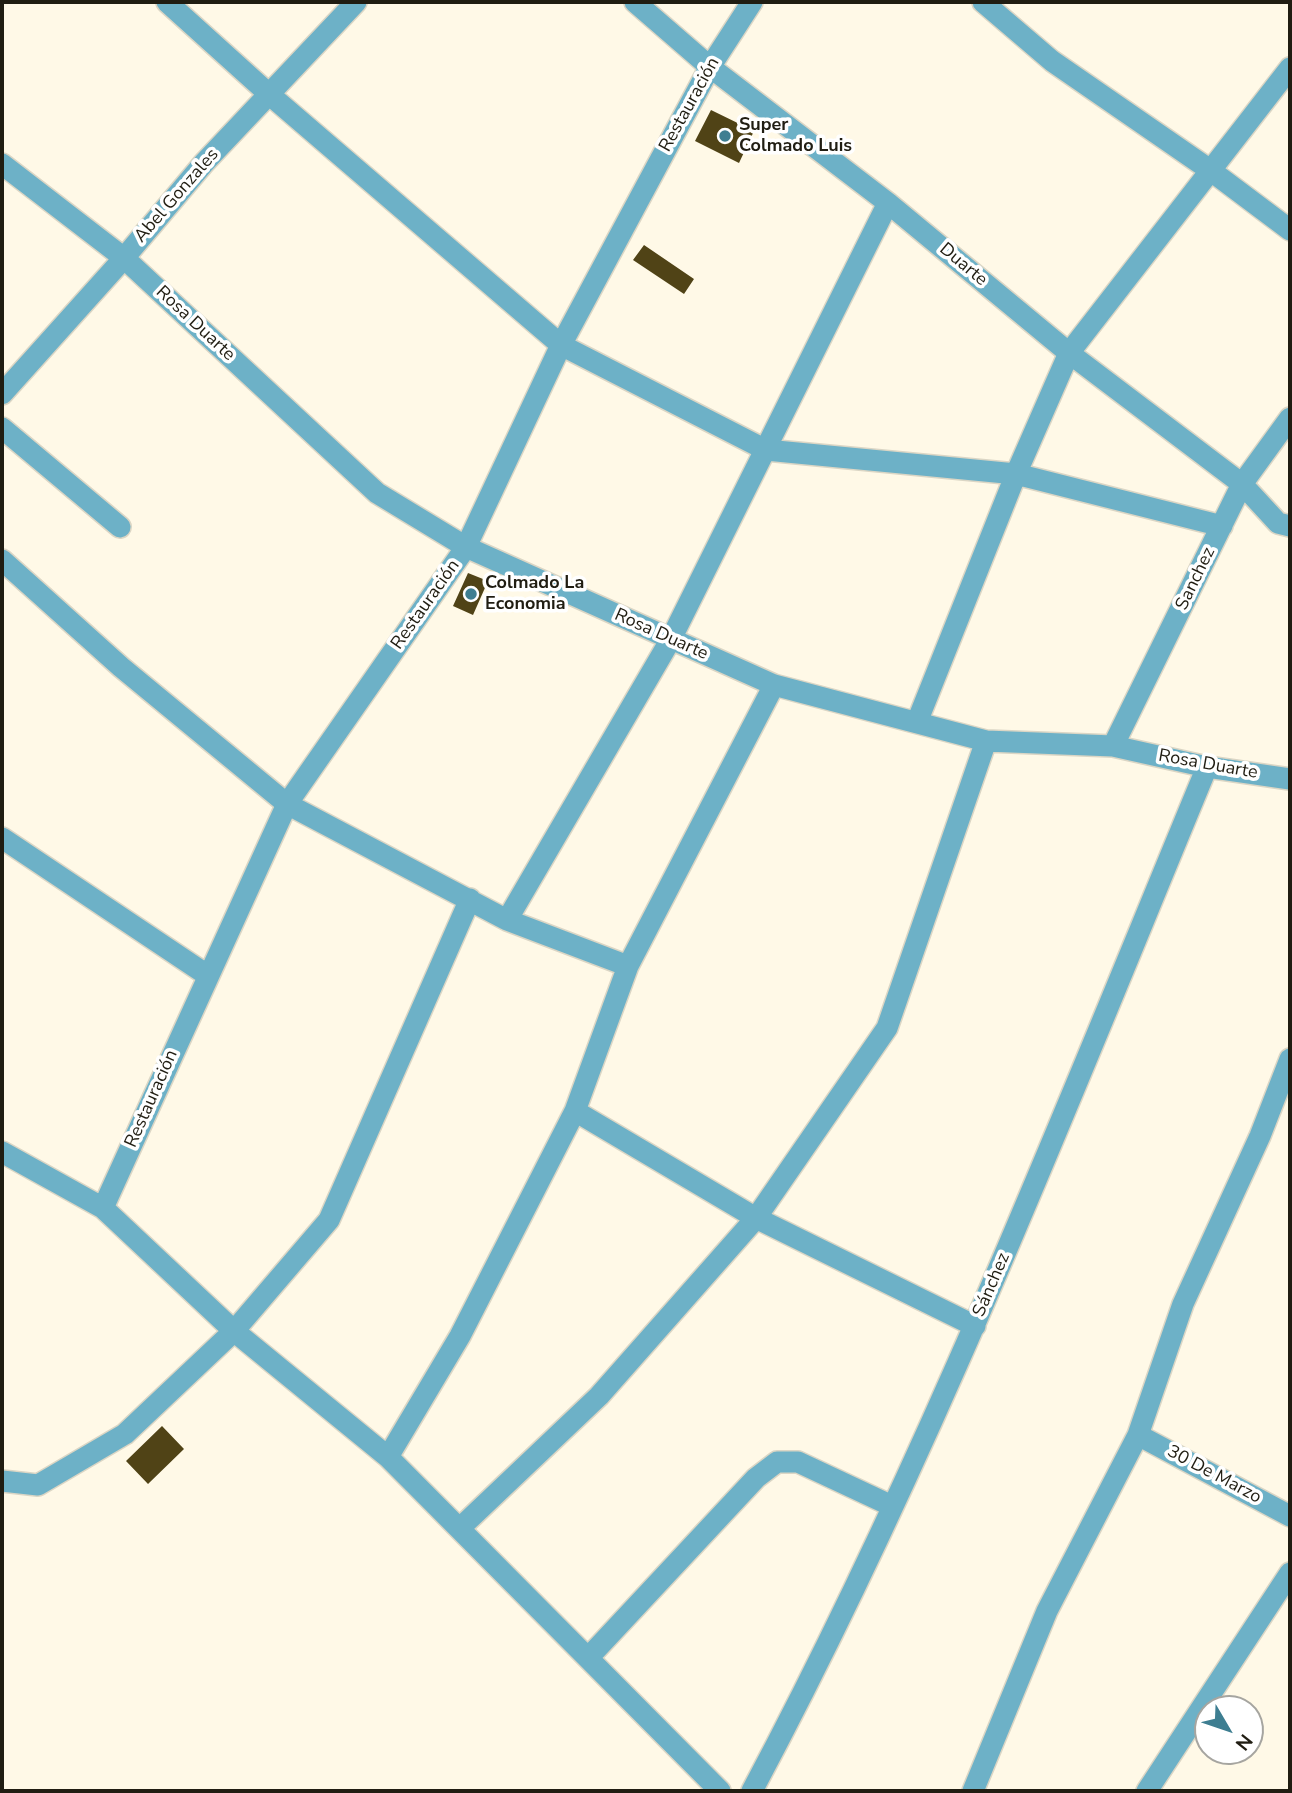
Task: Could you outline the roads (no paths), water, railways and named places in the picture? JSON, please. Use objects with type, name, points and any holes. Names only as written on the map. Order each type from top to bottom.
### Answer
[{"type":"street","points":[[167,2],[270,95],[561,345],[766,450],[1016,474],[1222,526]]},
{"type":"street","name":"Abel Gonzales","points":[[2,394],[124,258],[204,163],[356,2]]},
{"type":"street","name":"Duarte","points":[[635,2],[710,67],[888,203],[1069,353],[1242,484],[1278,523],[1290,526]]},
{"type":"street","name":"Restauración","points":[[103,1208],[286,804],[467,547],[561,345],[710,67],[752,2]]},
{"type":"street","points":[[983,2],[1052,61],[1210,170],[1290,230]]},
{"type":"street","points":[[917,722],[1016,474],[1069,353],[1290,68]]},
{"type":"street","name":"Rosa Duarte","points":[[2,164],[124,258],[377,493],[467,547],[774,685],[986,741],[1113,746],[1207,767],[1290,779]]},
{"type":"street","points":[[507,920],[671,639],[888,203]]},
{"type":"street","name":"Sanchez","points":[[1113,746],[1242,484],[1290,418]]},
{"type":"street","points":[[2,428],[120,527]]},
{"type":"street","points":[[2,560],[121,667],[286,804],[507,920],[628,966]]},
{"type":"street","points":[[388,1457],[460,1336],[575,1111],[628,966],[774,685]]},
{"type":"street","points":[[460,1528],[599,1396],[756,1218],[887,1028],[986,741]]},
{"type":"street","name":"Sánchez","points":[[752,1791],[835,1630],[975,1326],[1207,767]]},
{"type":"street","points":[[2,838],[207,975]]},
{"type":"street","points":[[2,1481],[38,1485],[125,1434],[234,1331],[329,1220],[470,899]]},
{"type":"street","points":[[973,1791],[1047,1611],[1138,1435],[1183,1304],[1260,1136],[1290,1059]]},
{"type":"street","points":[[575,1111],[756,1218],[975,1326]]},
{"type":"street","points":[[2,1152],[103,1208],[234,1331],[388,1457],[720,1791]]},
{"type":"street","name":"30 De Marzo","points":[[1138,1435],[1290,1516]]},
{"type":"street","points":[[588,1658],[756,1478],[777,1462],[797,1462],[892,1506]]},
{"type":"street","points":[[1147,1791],[1290,1573]]},
{"type":"place","name":"Super Colmado Luis","points":[[725,136]]},
{"type":"place","name":"Colmado La Economia","points":[[471,594]]}]
